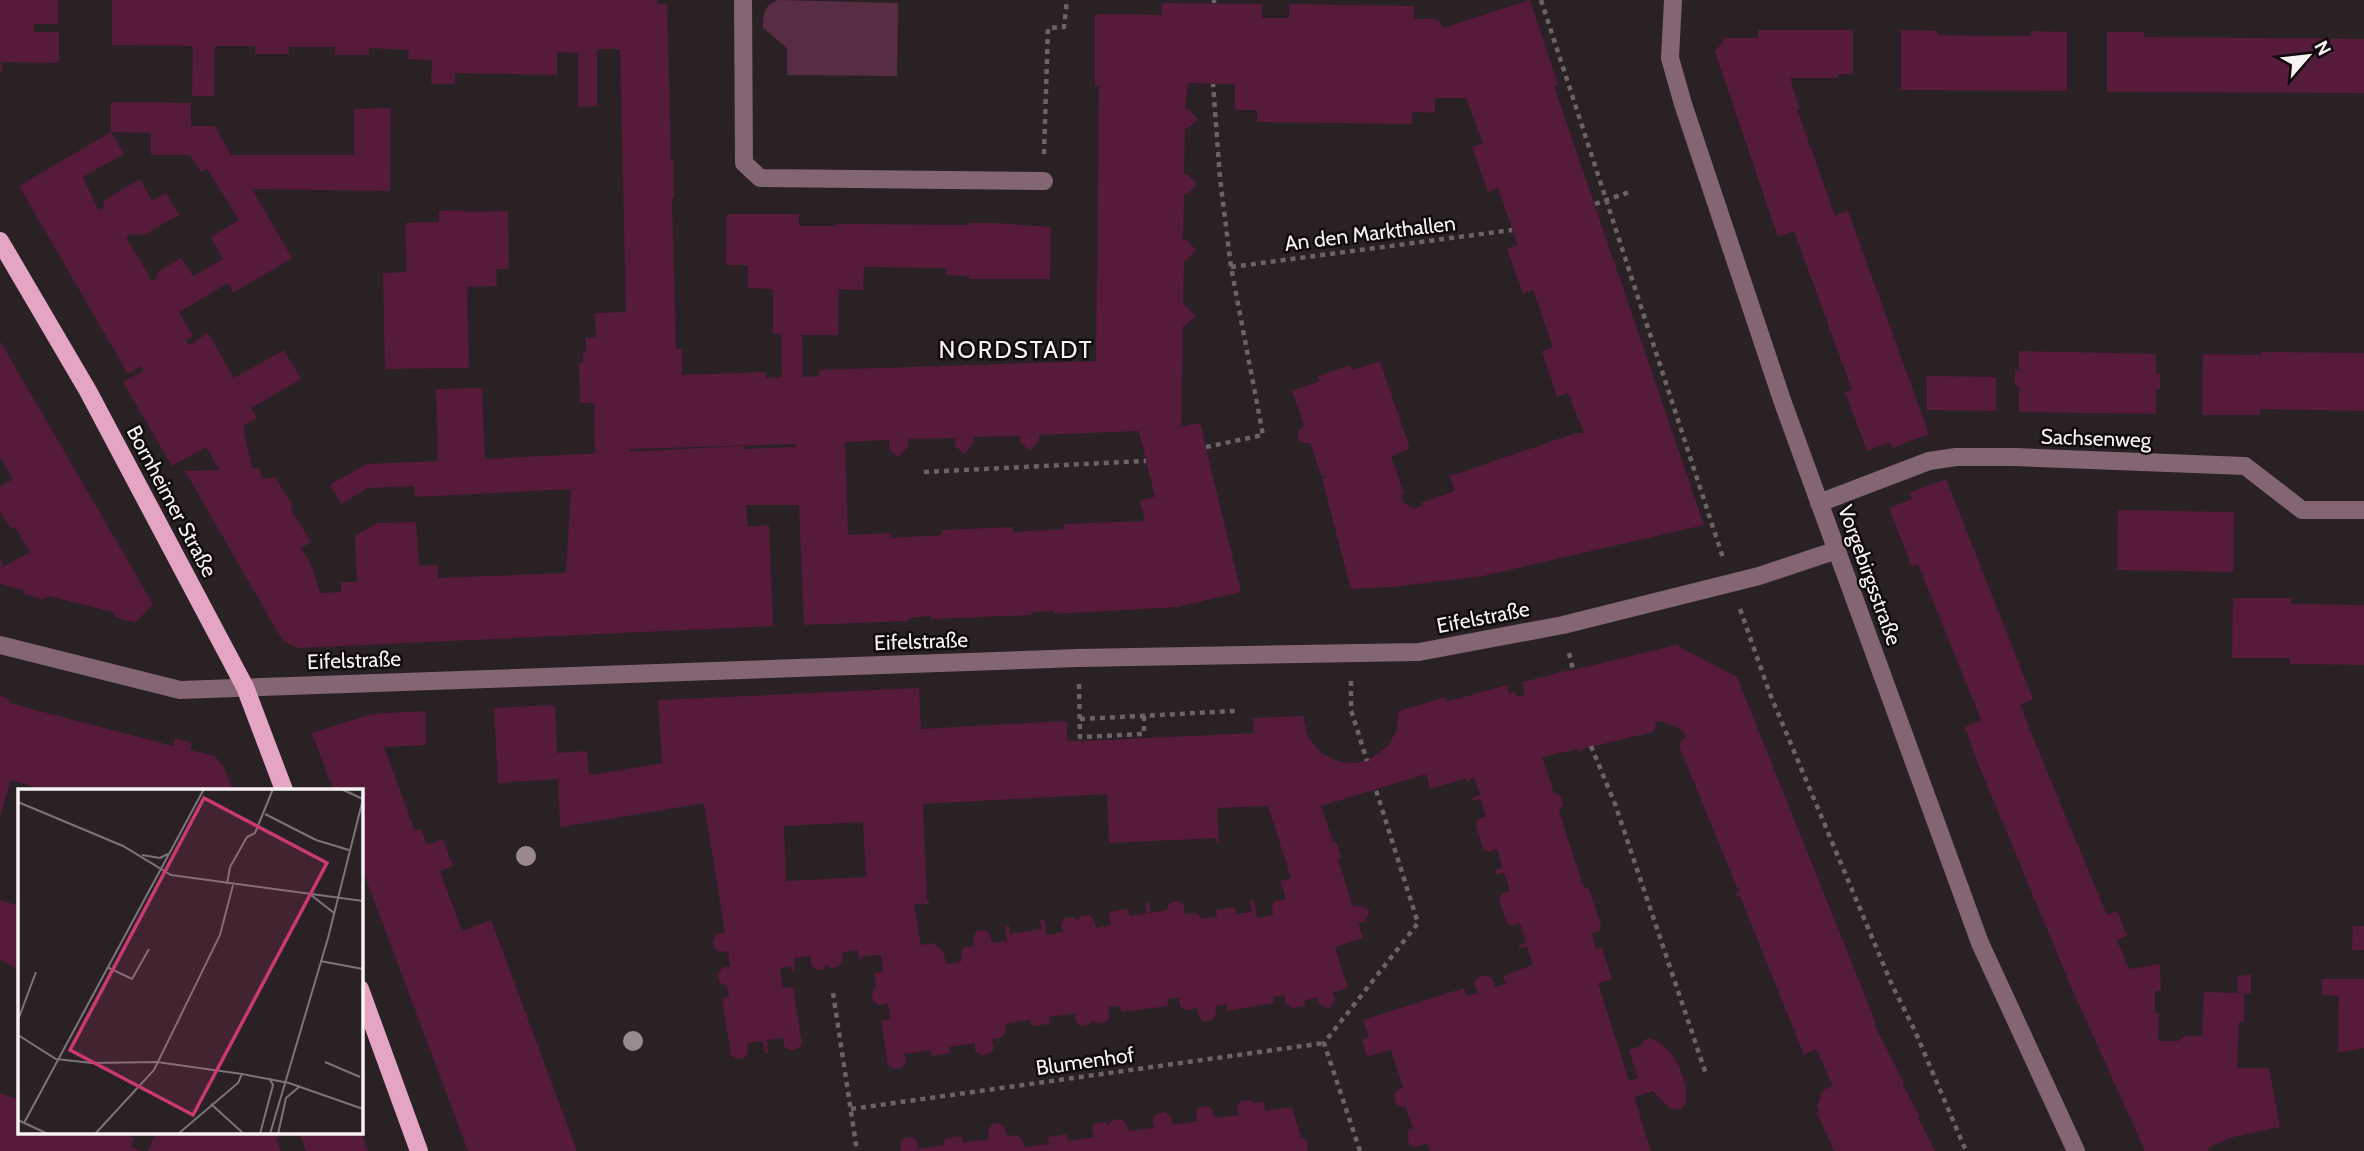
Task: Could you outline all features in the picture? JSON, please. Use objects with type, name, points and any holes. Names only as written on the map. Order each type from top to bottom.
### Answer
[{"type":"main road","name":"Bornheimer Straße","points":[[0,241],[88,391],[245,687],[284,789]]},
{"type":"main road","points":[[362,994],[419,1151]]},
{"type":"street","points":[[743,0],[744,163],[760,178],[1044,181]]},
{"type":"street","name":"Vorgebirgsstraße","points":[[1673,0],[1670,58],[1779,391],[1980,943],[2076,1151]]},
{"type":"street","name":"Sachsenweg","points":[[1819,503],[1929,461],[1956,457],[2015,457],[2245,466],[2302,510],[2364,510]]},
{"type":"street","name":"Eifelstraße","points":[[0,645],[180,690],[1078,658],[1419,652],[1563,625],[1759,576],[1837,550]]},
{"type":"street","points":[[2058,1112],[2061,1151]]},
{"type":"path","points":[[1044,181],[1048,27],[1064,27],[1067,0]]},
{"type":"path","points":[[1206,447],[1263,435],[1231,267],[1220,178],[1213,84]]},
{"type":"path","points":[[1595,204],[1632,191]]},
{"type":"path","name":"An den Markthallen","points":[[1231,267],[1513,230]]},
{"type":"path","points":[[924,472],[1146,461]]},
{"type":"path","points":[[1351,652],[1351,710],[1367,761]]},
{"type":"path","points":[[1078,658],[1080,737],[1144,734],[1144,716]]},
{"type":"path","points":[[1080,719],[1236,711]]},
{"type":"path","points":[[1591,746],[1615,804],[1706,1074]]},
{"type":"path","points":[[1360,1151],[1324,1043],[1418,923],[1376,790]]},
{"type":"path","points":[[833,993],[857,1151]]},
{"type":"path","name":"Blumenhof","points":[[851,1109],[1324,1043]]},
{"type":"shaded area","points":[[778,0],[898,3],[897,76],[787,75],[787,48],[763,28],[765,11]]},
{"type":"building","points":[[0,0],[58,0],[58,24],[34,24],[34,32],[59,32],[59,63],[1,62],[3,70],[0,72]]},
{"type":"building","points":[[112,0],[657,0],[657,4],[667,4],[676,349],[682,349],[682,375],[766,372],[766,378],[782,377],[781,334],[773,334],[773,289],[748,288],[748,265],[726,265],[727,214],[799,214],[799,226],[997,223],[1051,227],[1050,279],[969,279],[969,276],[946,275],[946,268],[864,267],[863,290],[839,289],[838,335],[802,335],[803,377],[819,376],[819,370],[1096,361],[1099,86],[1095,86],[1095,14],[1162,15],[1162,3],[1262,4],[1262,18],[1289,18],[1289,4],[1414,6],[1414,19],[1436,19],[1443,28],[1530,0],[1558,85],[1554,86],[1704,525],[1483,576],[1351,589],[1322,479],[1327,477],[1322,477],[1310,443],[1303,443],[1298,439],[1298,432],[1304,425],[1292,391],[1320,381],[1318,376],[1350,365],[1352,370],[1380,361],[1410,449],[1391,456],[1404,494],[1401,495],[1404,503],[1415,509],[1423,505],[1421,503],[1455,491],[1450,476],[1576,433],[1584,433],[1568,393],[1557,397],[1542,351],[1553,347],[1533,290],[1523,294],[1507,249],[1518,245],[1498,188],[1488,192],[1472,147],[1483,143],[1466,98],[1435,98],[1435,113],[1412,112],[1412,124],[1257,122],[1257,110],[1235,110],[1235,84],[1188,83],[1185,109],[1198,119],[1185,128],[1184,175],[1187,174],[1197,184],[1184,194],[1183,240],[1187,240],[1196,250],[1184,260],[1183,306],[1195,316],[1183,325],[1181,427],[1200,423],[1241,592],[1177,607],[931,619],[931,616],[908,618],[908,621],[804,625],[799,505],[746,505],[748,527],[769,525],[773,626],[298,648],[284,641],[277,631],[185,471],[219,470],[206,447],[172,466],[123,382],[143,371],[141,366],[128,374],[19,186],[111,132],[111,102],[191,103],[191,126],[215,126],[231,155],[354,155],[354,109],[391,108],[390,191],[252,189],[292,258],[233,293],[228,283],[179,312],[193,336],[186,340],[189,345],[208,333],[234,378],[284,350],[301,379],[251,408],[257,418],[243,426],[252,468],[259,468],[262,479],[275,477],[311,542],[301,548],[310,562],[320,593],[341,592],[341,582],[357,582],[355,536],[377,523],[416,522],[419,566],[438,565],[438,578],[566,573],[571,489],[415,497],[414,486],[368,488],[341,504],[330,485],[366,464],[438,461],[436,389],[482,388],[485,459],[617,452],[595,453],[594,403],[580,403],[579,363],[583,363],[583,353],[586,353],[586,338],[596,337],[595,313],[626,312],[620,49],[597,49],[597,106],[578,107],[578,53],[557,52],[557,75],[455,73],[455,84],[431,84],[432,60],[408,59],[409,50],[369,48],[369,55],[335,55],[335,47],[289,47],[289,54],[255,54],[255,46],[215,46],[214,96],[192,96],[193,46],[112,45]],"holes":[[[111,132],[151,133],[151,155],[190,155],[201,172],[207,169],[239,220],[211,237],[223,259],[193,276],[181,258],[158,272],[157,278],[152,281],[126,237],[131,234],[144,235],[179,215],[166,193],[152,201],[140,179],[103,201],[104,207],[98,210],[83,177],[124,154]],[[1139,431],[1155,497],[1140,501],[1145,521],[1064,524],[1065,529],[1013,532],[1013,527],[942,530],[942,535],[891,538],[891,533],[848,535],[845,442],[889,440],[889,449],[898,457],[908,447],[908,439],[955,438],[955,446],[964,454],[974,443],[973,437],[1020,436],[1020,442],[1030,451],[1039,440],[1039,435]],[[796,444],[796,447],[744,449],[744,446],[630,452],[630,449]]]},
{"type":"building","points":[[1758,30],[1853,30],[1853,74],[1838,74],[1838,78],[1790,78],[1800,109],[1797,109],[1835,216],[1848,211],[1929,434],[1892,448],[1890,442],[1867,451],[1845,392],[1852,390],[1794,231],[1778,237],[1715,52],[1725,38],[1758,38]]},
{"type":"building","points":[[1901,30],[1938,31],[1938,35],[1994,36],[2031,36],[2031,31],[2067,32],[2067,91],[1901,90]]},
{"type":"building","points":[[2107,32],[2144,32],[2144,37],[2364,39],[2364,93],[2107,92]]},
{"type":"building","points":[[439,211],[508,211],[509,269],[496,269],[497,286],[467,287],[469,368],[385,369],[383,273],[407,272],[405,223],[439,222]]},
{"type":"building","points":[[0,341],[153,604],[135,623],[115,617],[113,612],[49,596],[43,599],[0,584],[0,558],[3,567],[30,552],[15,527],[11,529],[0,511],[0,487],[13,479],[0,457]]},
{"type":"building","points":[[2019,351],[2156,354],[2156,374],[2160,374],[2160,389],[2156,389],[2156,414],[2019,412],[2019,386],[2015,386],[2015,370],[2019,371]]},
{"type":"building","points":[[2261,352],[2364,353],[2364,411],[2260,409],[2260,415],[2202,415],[2203,354],[2261,355]]},
{"type":"building","points":[[1927,376],[1996,377],[1996,411],[1927,410]]},
{"type":"building","points":[[1946,479],[2033,699],[2020,705],[2107,915],[2117,911],[2127,936],[2117,940],[2129,969],[2160,964],[2161,991],[2155,991],[2155,1013],[2159,1013],[2158,1041],[2178,1041],[2184,1036],[2202,1036],[2204,992],[2238,993],[2237,976],[2251,974],[2251,994],[2244,993],[2244,1022],[2239,1022],[2237,1068],[2269,1068],[2280,1127],[2233,1137],[2208,1148],[2209,1151],[2145,1151],[2072,989],[1977,761],[1965,727],[1981,720],[1918,564],[1912,567],[1889,508],[1912,499],[1909,493]]},
{"type":"building","points":[[2118,510],[2234,512],[2233,572],[2117,570]]},
{"type":"building","points":[[2233,598],[2291,598],[2291,604],[2364,605],[2364,665],[2290,664],[2290,658],[2232,658]]},
{"type":"building","points":[[1676,645],[1737,677],[1876,1023],[1874,1024],[1935,1151],[1834,1151],[1817,1113],[1823,1090],[1833,1086],[1816,1049],[1804,1055],[1740,896],[1737,897],[1736,893],[1739,892],[1679,746],[1686,738],[1683,731],[1662,721],[1655,722],[1653,732],[1582,749],[1579,752],[1578,749],[1542,757],[1554,793],[1560,795],[1563,804],[1559,810],[1571,849],[1583,886],[1589,889],[1601,925],[1599,931],[1591,933],[1596,949],[1602,948],[1612,979],[1598,983],[1629,1081],[1638,1078],[1629,1050],[1641,1046],[1644,1040],[1649,1038],[1659,1042],[1671,1053],[1686,1086],[1686,1103],[1680,1110],[1669,1108],[1653,1091],[1634,1097],[1651,1151],[1430,1151],[1427,1143],[1415,1147],[1409,1144],[1407,1135],[1409,1130],[1413,1129],[1405,1106],[1396,1104],[1394,1096],[1397,1090],[1403,1088],[1391,1049],[1367,1057],[1362,1040],[1369,1037],[1363,1020],[1464,988],[1467,996],[1478,993],[1474,984],[1477,978],[1486,975],[1492,978],[1495,987],[1506,984],[1503,976],[1533,965],[1527,946],[1519,949],[1519,945],[1526,943],[1520,923],[1512,926],[1507,923],[1499,900],[1502,894],[1510,891],[1504,873],[1495,873],[1495,870],[1503,868],[1497,849],[1489,852],[1483,849],[1476,825],[1478,819],[1486,817],[1481,799],[1473,801],[1472,798],[1480,795],[1474,778],[1430,789],[1426,774],[1321,806],[1333,842],[1336,841],[1341,858],[1338,859],[1353,907],[1360,905],[1370,911],[1365,922],[1358,923],[1363,938],[1335,947],[1348,988],[1333,992],[1335,999],[1329,1009],[1319,1004],[1317,997],[1304,1001],[1305,1006],[1292,1008],[1286,1004],[1285,995],[1273,997],[1274,1003],[1227,1011],[1227,1004],[1215,1006],[1216,1015],[1212,1020],[1204,1022],[1199,1017],[1197,1008],[1186,1010],[1180,1006],[1179,997],[1167,999],[1169,1006],[1121,1012],[1120,1006],[1108,1007],[1110,1017],[1106,1022],[1097,1023],[1093,1020],[1090,1024],[1081,1026],[1076,1021],[1075,1013],[1049,1017],[1049,1024],[1031,1026],[1031,1020],[1005,1024],[1006,1032],[1001,1038],[992,1039],[994,1049],[989,1054],[981,1055],[975,1051],[975,1043],[949,1047],[950,1053],[931,1056],[930,1050],[904,1054],[906,1062],[901,1068],[894,1069],[888,1065],[881,1021],[890,1019],[888,1003],[879,1005],[873,1001],[872,993],[876,987],[874,973],[883,972],[881,955],[862,956],[862,959],[859,959],[858,950],[842,952],[843,961],[838,967],[831,968],[826,965],[824,969],[816,970],[811,965],[810,956],[794,958],[795,971],[792,971],[791,966],[780,968],[783,988],[793,987],[802,1044],[797,1049],[789,1050],[784,1046],[783,1038],[767,1040],[768,1053],[765,1053],[763,1041],[747,1043],[748,1052],[744,1058],[736,1059],[731,1055],[722,998],[729,997],[727,986],[719,982],[718,974],[722,968],[730,966],[728,951],[720,952],[714,948],[713,940],[717,934],[725,933],[704,803],[560,827],[558,779],[498,783],[494,708],[555,705],[557,753],[587,751],[589,775],[662,763],[658,700],[919,688],[921,729],[1064,721],[1067,722],[1067,741],[1107,740],[1254,733],[1253,718],[1303,716],[1308,737],[1321,753],[1339,762],[1358,763],[1373,757],[1389,745],[1396,731],[1399,711],[1445,697],[1446,702],[1507,685],[1509,694],[1515,692],[1516,697],[1525,695],[1522,682],[1559,673],[1563,669],[1563,672]],"holes":[[[1107,794],[1111,843],[1216,838],[1219,843],[1217,808],[1268,806],[1291,878],[1280,881],[1286,899],[1275,901],[1272,906],[1273,915],[1257,918],[1254,900],[1250,901],[1252,912],[1236,914],[1235,907],[1216,910],[1217,917],[1201,919],[1196,913],[1185,914],[1184,905],[1178,901],[1170,903],[1166,910],[1150,913],[1149,902],[1145,903],[1147,913],[1129,916],[1128,909],[1109,912],[1111,925],[1096,928],[1094,919],[1089,915],[1081,916],[1077,921],[1073,917],[1065,918],[1061,924],[1063,932],[1047,935],[1044,919],[1040,920],[1042,929],[1010,934],[1009,925],[1005,926],[1007,941],[992,943],[990,934],[985,930],[977,931],[973,937],[975,946],[964,947],[961,952],[962,961],[946,964],[944,952],[933,943],[921,945],[914,904],[929,904],[923,804]],[[863,822],[866,877],[786,881],[784,826]]]},
{"type":"building","points":[[0,696],[10,699],[9,703],[173,746],[175,738],[192,743],[190,750],[215,756],[224,768],[233,789],[33,789],[32,786],[11,780],[0,816]]},
{"type":"building","points":[[425,711],[426,745],[384,747],[415,831],[421,829],[427,845],[443,839],[453,866],[440,871],[462,931],[491,920],[577,1151],[468,1151],[362,868],[362,789],[333,789],[312,733],[372,714]]},
{"type":"building","points":[[0,900],[16,905],[18,900],[18,969],[0,959]]},
{"type":"building","points":[[2353,926],[2364,926],[2364,950],[2352,950]]},
{"type":"building","points":[[2322,979],[2364,979],[2364,1048],[2338,1053],[2339,996],[2322,995]]},
{"type":"building","points":[[18,1092],[18,1134],[123,1134],[134,1138],[131,1147],[141,1151],[0,1151],[0,1093],[15,1099]]},
{"type":"building","points":[[1249,1100],[1255,1103],[1264,1102],[1265,1111],[1292,1107],[1301,1138],[1307,1140],[1308,1151],[901,1151],[900,1144],[904,1138],[912,1137],[917,1141],[919,1149],[945,1145],[944,1139],[962,1136],[963,1143],[989,1139],[988,1130],[992,1124],[999,1123],[1005,1128],[1007,1136],[1017,1135],[1022,1139],[1024,1147],[1049,1144],[1048,1137],[1066,1134],[1068,1141],[1094,1137],[1092,1128],[1096,1123],[1105,1122],[1109,1125],[1112,1120],[1121,1119],[1126,1123],[1128,1131],[1154,1128],[1152,1120],[1156,1114],[1165,1112],[1171,1116],[1172,1125],[1197,1121],[1196,1112],[1199,1107],[1207,1106],[1213,1110],[1215,1118],[1239,1115],[1237,1105],[1241,1101]]},
{"type":"building","points":[[155,1134],[287,1134],[276,1138],[281,1151],[148,1151]]},
{"type":"building","points":[[300,1134],[362,1134],[368,1151],[306,1151]]},
{"type":"district","name":"NORDSTADT","points":[[1016,349]]}]
